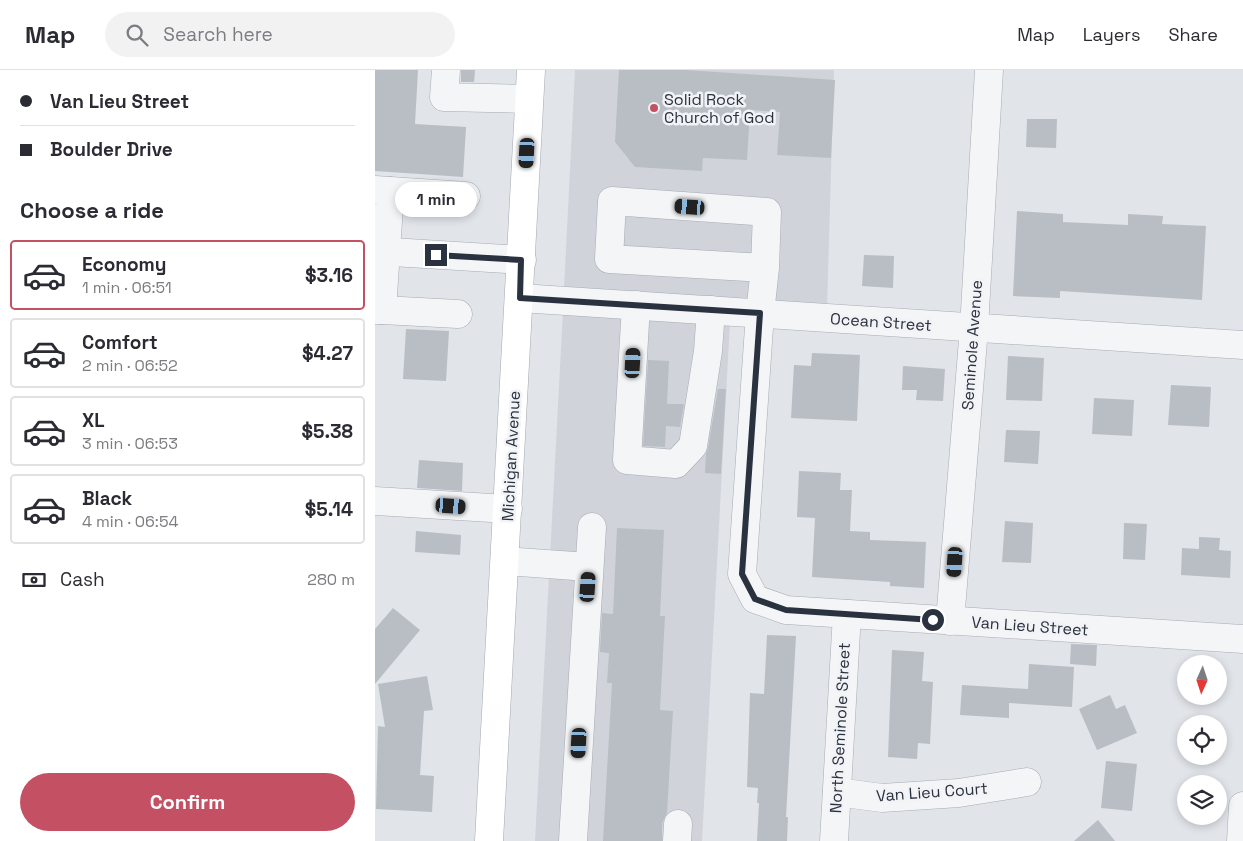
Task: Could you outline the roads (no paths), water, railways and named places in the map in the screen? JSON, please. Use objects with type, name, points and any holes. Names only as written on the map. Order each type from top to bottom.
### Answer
[{"type":"main road","name":"Michigan Avenue","points":[[489,841],[531,70]]},
{"type":"street","points":[[446,70],[444,97],[529,99]]},
{"type":"street","name":"Seminole Avenue","points":[[950,620],[974,328],[989,70]]},
{"type":"street","points":[[458,314],[378,310],[382,190],[466,196]]},
{"type":"street","name":"Van Lieu Street","points":[[765,268],[609,259],[612,201],[767,212],[765,268],[760,313],[742,574],[755,599],[786,610],[1243,639]]},
{"type":"street","points":[[381,251],[521,260]]},
{"type":"street","name":"Ocean Street","points":[[520,298],[1243,345]]},
{"type":"street","points":[[636,305],[627,460],[676,464],[693,446],[708,351],[711,310]]},
{"type":"street","points":[[375,501],[508,509]]},
{"type":"street","points":[[573,841],[592,527]]},
{"type":"street","points":[[505,561],[589,567]]},
{"type":"street","name":"North Seminole Street","points":[[834,841],[847,614]]},
{"type":"street","name":"Van Lieu Court","points":[[837,792],[882,798],[959,793],[1027,782]]},
{"type":"street","points":[[1241,841],[1243,806]]},
{"type":"place","name":"Solid Rock Church of God","points":[[654,108]]}]
